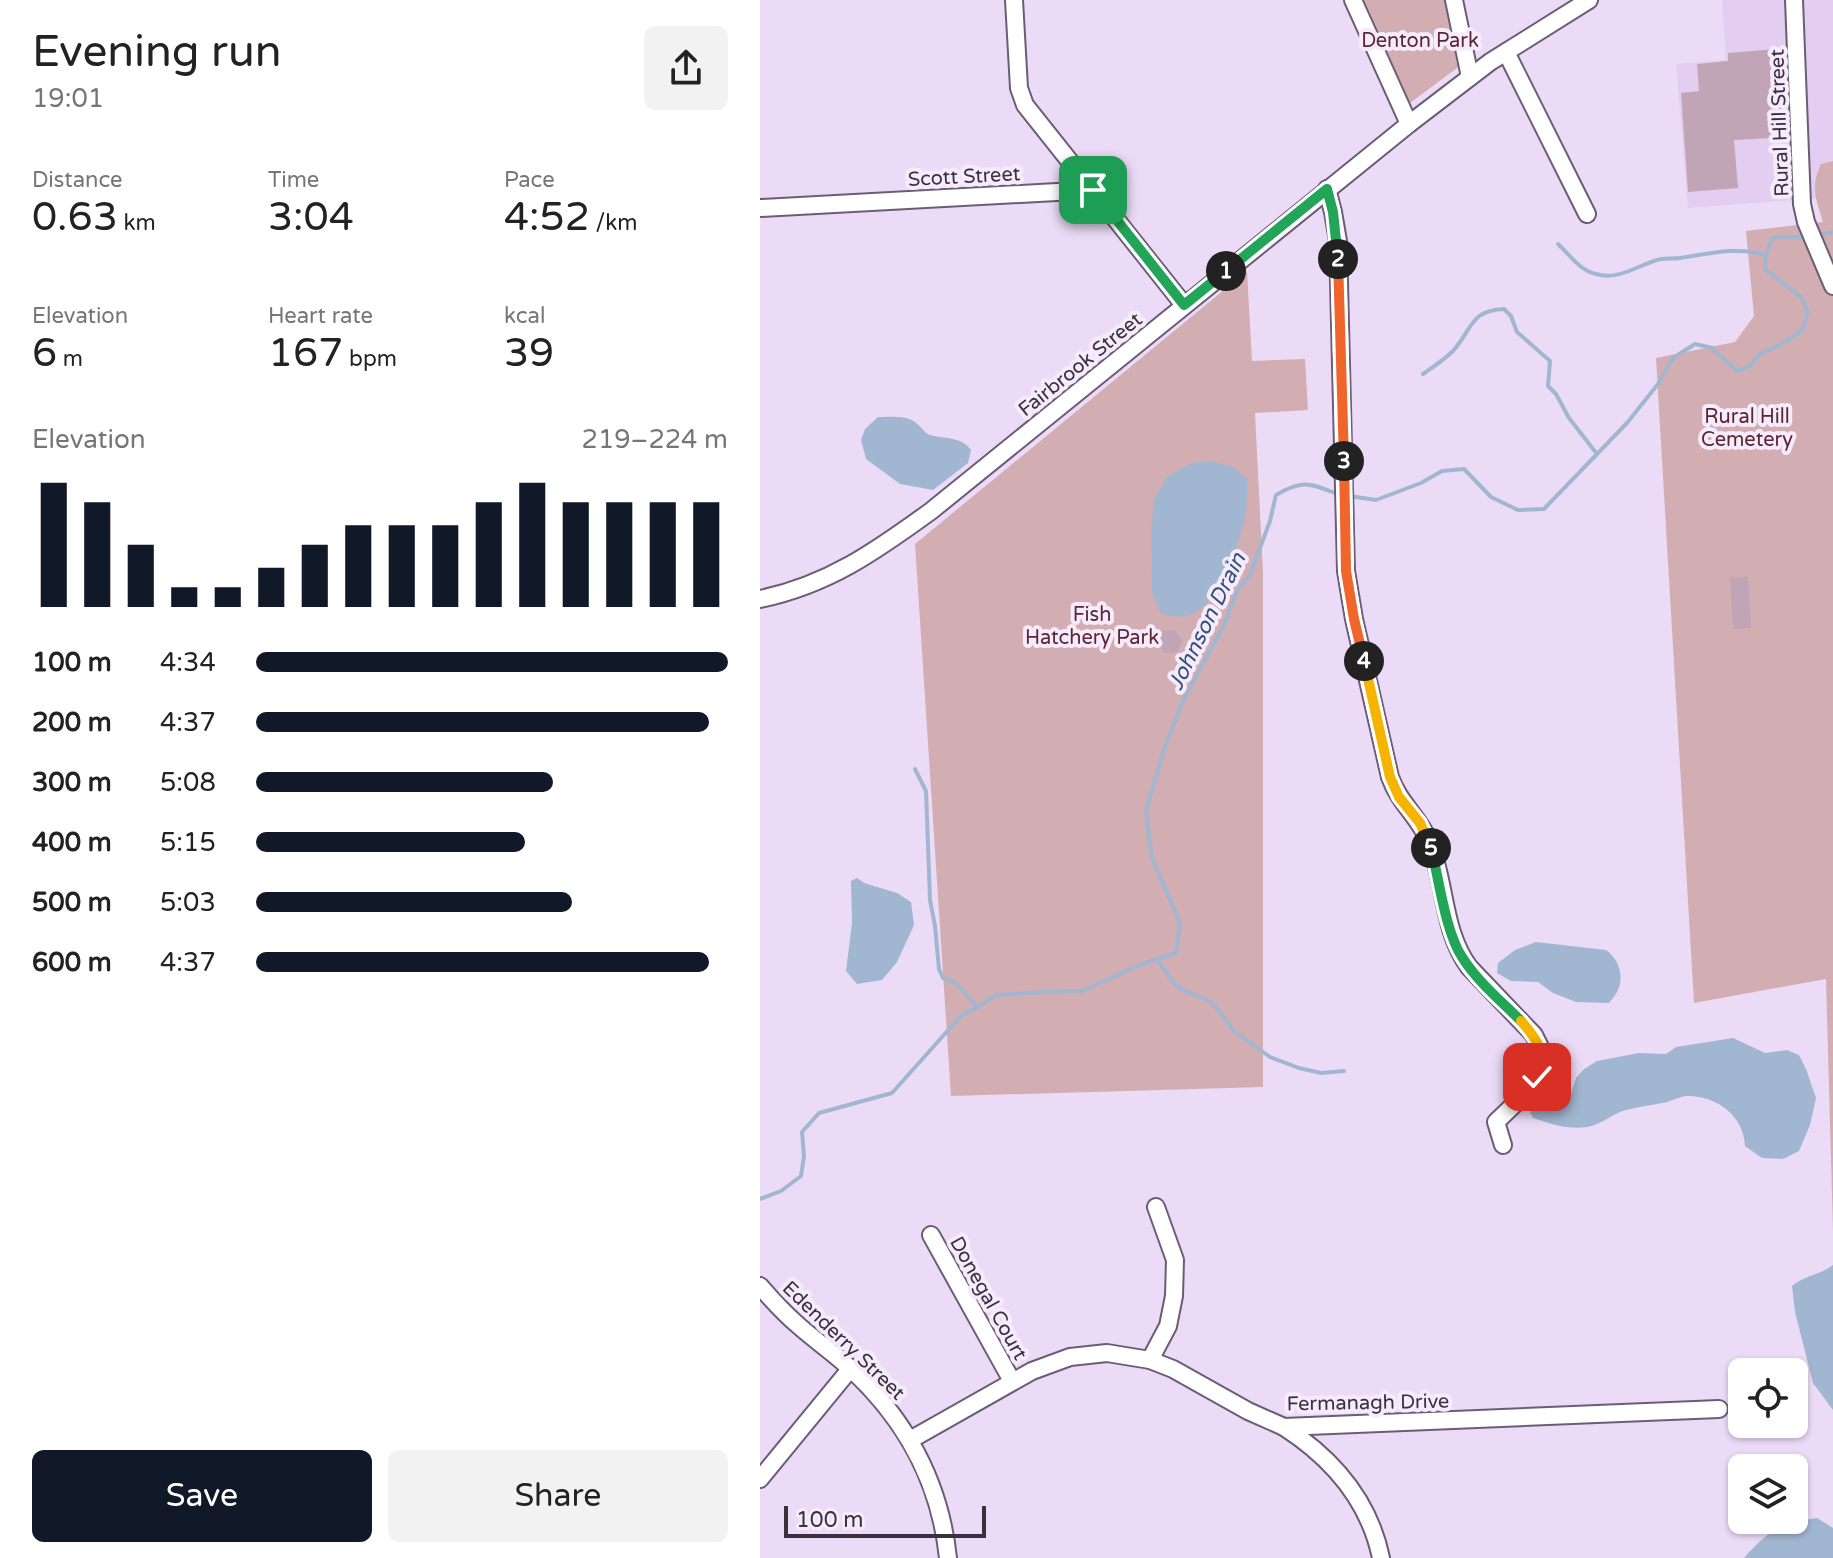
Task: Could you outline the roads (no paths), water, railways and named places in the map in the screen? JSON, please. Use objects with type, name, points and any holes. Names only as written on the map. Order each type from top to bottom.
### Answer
[{"type":"street","points":[[1014,0],[1021,97],[1025,105],[1184,305]]},
{"type":"street","points":[[1353,0],[1409,124]]},
{"type":"street","points":[[1454,0],[1470,77]]},
{"type":"street","name":"Fairbrook Street","points":[[760,599],[802,587],[849,567],[901,533],[1409,124],[1506,52],[1589,0]]},
{"type":"street","name":"Rural Hill Street","points":[[1794,0],[1802,204],[1806,222],[1833,286]]},
{"type":"street","points":[[1506,52],[1587,214]]},
{"type":"street","points":[[1327,189],[1338,241],[1346,571],[1390,777],[1399,797],[1429,839],[1456,946],[1469,967],[1534,1035],[1542,1051],[1537,1077],[1524,1095],[1496,1122],[1503,1145]]},
{"type":"street","name":"Scott Street","points":[[760,208],[1093,190]]},
{"type":"street","points":[[1150,1360],[1168,1326],[1174,1296],[1175,1260],[1156,1207]]},
{"type":"street","name":"Donegal Court","points":[[931,1235],[1012,1381]]},
{"type":"street","name":"Edenderry Street","points":[[760,1286],[800,1327],[851,1368],[901,1424],[925,1472],[938,1509],[948,1558]]},
{"type":"street","name":"Fermanagh Drive","points":[[910,1440],[1012,1381],[1050,1364],[1084,1354],[1118,1353],[1150,1360],[1284,1427],[1719,1409]]},
{"type":"street","points":[[760,1479],[851,1368]]},
{"type":"street","points":[[1284,1427],[1319,1451],[1346,1481],[1367,1515],[1381,1558]]},
{"type":"water","points":[[878,417],[907,418],[930,435],[962,442],[971,450],[968,463],[933,490],[900,484],[866,459],[861,440],[865,429]]},
{"type":"water","points":[[1211,461],[1234,467],[1247,479],[1244,522],[1235,551],[1213,595],[1196,612],[1187,616],[1169,616],[1160,612],[1152,592],[1154,499],[1167,477],[1192,463]]},
{"type":"water","points":[[857,878],[897,893],[911,902],[914,925],[897,962],[882,980],[857,984],[846,971],[852,923],[851,881]]},
{"type":"water","points":[[1536,942],[1606,950],[1614,958],[1620,980],[1609,1003],[1576,1002],[1553,993],[1538,982],[1511,981],[1497,973],[1498,963],[1515,950]]},
{"type":"water","points":[[1733,1038],[1765,1053],[1787,1050],[1799,1055],[1806,1069],[1816,1098],[1810,1125],[1799,1151],[1783,1159],[1762,1158],[1745,1146],[1734,1116],[1717,1103],[1697,1097],[1683,1097],[1625,1110],[1596,1125],[1580,1128],[1533,1118],[1530,1112],[1543,1103],[1570,1096],[1576,1078],[1597,1061],[1639,1053],[1666,1054],[1676,1047]]},
{"type":"water","points":[[1833,1265],[1833,1410],[1813,1383],[1795,1312],[1792,1286]]},
{"type":"water","points":[[1817,1518],[1833,1528],[1833,1558],[1744,1558],[1771,1534],[1808,1534],[1808,1520]]},
{"type":"waterway","name":"Johnson Drain","points":[[1818,235],[1833,232]]},
{"type":"waterway","name":"Johnson Drain","points":[[1349,496],[1376,500],[1421,483],[1442,471],[1464,469],[1491,497],[1518,510],[1544,509],[1627,423],[1658,384],[1673,358],[1695,344],[1712,348],[1737,371],[1749,367],[1760,354],[1802,331],[1808,312],[1801,297],[1765,269],[1766,255],[1773,237],[1806,237]]},
{"type":"waterway","points":[[1558,244],[1585,269],[1605,276],[1621,274],[1661,259],[1734,251],[1766,255]]},
{"type":"waterway","points":[[1423,374],[1453,351],[1478,317],[1504,309],[1511,316],[1517,332],[1550,361],[1548,386],[1597,454]]},
{"type":"waterway","name":"Johnson Drain","points":[[760,1199],[781,1191],[801,1176],[804,1156],[802,1132],[819,1113],[892,1093],[960,1017],[997,995],[1082,991],[1176,953],[1180,923],[1152,858],[1146,811],[1164,749],[1184,699],[1224,625],[1237,591],[1250,575],[1276,495],[1294,486],[1308,484],[1340,495]]},
{"type":"waterway","points":[[915,769],[926,791],[930,900],[939,969],[943,978],[956,983],[977,1007]]},
{"type":"waterway","points":[[1158,960],[1174,984],[1213,1003],[1234,1031],[1270,1057],[1321,1073],[1344,1071]]},
{"type":"park label","name":"Denton Park","points":[[1420,40]]},
{"type":"park label","name":"Rural Hill Cemetery","points":[[1747,428]]},
{"type":"park label","name":"Fish Hatchery Park","points":[[1092,626]]}]
